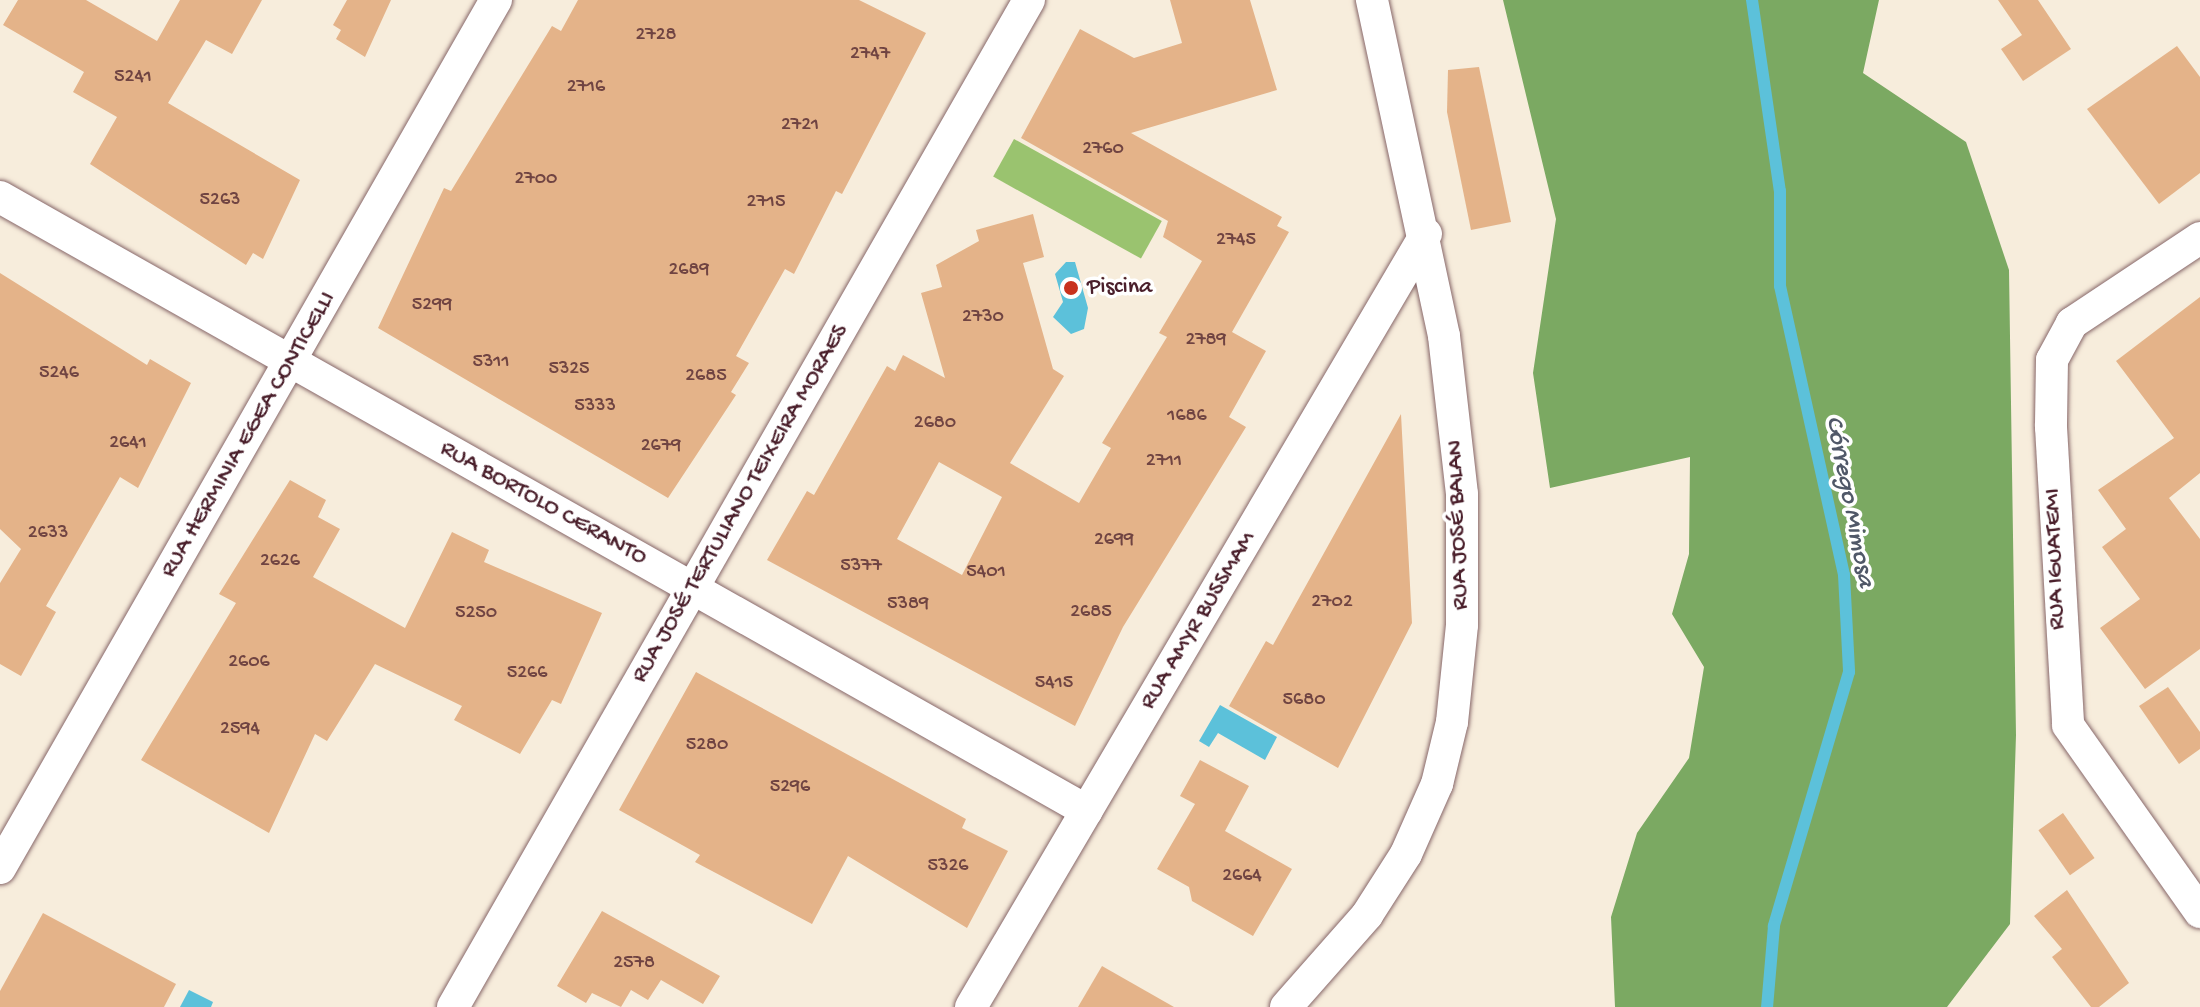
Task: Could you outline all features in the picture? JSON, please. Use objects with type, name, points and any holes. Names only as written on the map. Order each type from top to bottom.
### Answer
[{"type":"street","name":"RUA HERMINIA EGEA CONTICELLI","points":[[0,868],[292,362],[496,0]]},
{"type":"street","name":"RUA JOSÉ TERTULIANO TEIXEIRA MORAES","points":[[453,1007],[1029,0]]},
{"type":"street","name":"RUA JOSÉ BALAN","points":[[1286,1007],[1367,915],[1406,854],[1437,784],[1452,722],[1462,625],[1462,494],[1426,234],[1372,0]]},
{"type":"street","name":"RUA BORTOLO CERANTO","points":[[0,197],[1087,811]]},
{"type":"street","name":"RUA AMYR BUSSMAM","points":[[971,1007],[1426,234]]},
{"type":"street","name":"RUA IGUATEMI","points":[[2200,238],[2072,323],[2052,360],[2051,427],[2068,725],[2200,912]]},
{"type":"green space","points":[[1503,0],[1879,0],[1863,73],[1966,142],[2009,270],[2016,735],[2010,924],[1947,1007],[1615,1007],[1611,917],[1637,833],[1689,758],[1704,667],[1672,614],[1689,554],[1690,457],[1550,488],[1533,373],[1556,219]]},
{"type":"green space","points":[[1014,139],[1162,221],[1141,259],[993,177]]},
{"type":"water","name":"Piscina","points":[[1066,262],[1075,262],[1088,308],[1084,329],[1071,334],[1053,317],[1063,302],[1055,274]]},
{"type":"water","points":[[1220,705],[1277,737],[1265,760],[1218,733],[1209,747],[1199,741]]},
{"type":"water","points":[[189,990],[213,1002],[211,1007],[180,1007]]},
{"type":"building","points":[[18,0],[86,0],[157,41],[180,0],[262,0],[232,54],[206,40],[168,103],[300,180],[263,259],[253,253],[246,265],[90,164],[117,117],[73,92],[84,72],[3,25]]},
{"type":"building","points":[[347,0],[391,0],[365,57],[336,39],[341,30],[333,25]]},
{"type":"building","points":[[578,0],[859,0],[926,33],[842,194],[836,191],[794,274],[785,269],[736,356],[749,363],[731,392],[736,395],[668,498],[378,328],[444,188],[451,191],[552,26],[561,31]]},
{"type":"building","points":[[1170,0],[1250,0],[1277,90],[1131,133],[1282,217],[1277,226],[1289,232],[1232,332],[1266,351],[1229,417],[1246,427],[1123,627],[1075,726],[767,560],[807,491],[814,495],[887,366],[895,371],[903,355],[945,378],[921,293],[942,287],[936,265],[979,241],[976,230],[1033,214],[1044,257],[1023,263],[1053,369],[1064,376],[1010,463],[1079,503],[1111,448],[1102,443],[1167,337],[1159,333],[1202,261],[1163,237],[1168,221],[1021,138],[1080,29],[1134,58],[1182,43]],"holes":[[[939,462],[1002,497],[962,575],[897,539]]]},
{"type":"building","points":[[1998,0],[2038,0],[2071,49],[2023,81],[2001,49],[2022,35]]},
{"type":"building","points":[[2177,46],[2200,77],[2200,173],[2159,204],[2087,109]]},
{"type":"building","points":[[1479,67],[1511,222],[1471,230],[1447,112],[1448,70]]},
{"type":"building","points":[[0,273],[147,365],[150,359],[191,383],[138,488],[120,477],[46,606],[56,612],[21,676],[0,664],[0,583],[21,549],[0,529]]},
{"type":"building","points":[[2200,297],[2200,473],[2169,498],[2200,539],[2200,649],[2145,689],[2100,628],[2140,599],[2102,547],[2126,529],[2098,490],[2174,438],[2116,361]]},
{"type":"building","points":[[1401,414],[1412,623],[1338,768],[1229,706],[1266,641],[1273,645]]},
{"type":"building","points":[[290,480],[326,500],[318,517],[340,529],[313,577],[405,628],[452,532],[489,550],[484,562],[602,613],[561,704],[552,700],[520,754],[454,720],[462,706],[375,664],[327,741],[315,734],[269,833],[141,760],[236,603],[219,594]]},
{"type":"building","points":[[696,672],[966,819],[962,828],[1008,851],[967,928],[848,856],[812,924],[695,862],[700,855],[619,810]]},
{"type":"building","points":[[2168,687],[2200,732],[2200,749],[2179,764],[2139,706]]},
{"type":"building","points":[[1200,760],[1249,786],[1225,831],[1292,869],[1253,936],[1192,901],[1189,887],[1157,869],[1195,804],[1180,796]]},
{"type":"building","points":[[2063,813],[2095,858],[2070,875],[2038,830]]},
{"type":"building","points":[[2067,890],[2129,983],[2099,1007],[2091,1007],[2052,957],[2062,949],[2034,916]]},
{"type":"building","points":[[602,911],[720,976],[703,1004],[661,980],[648,1000],[631,990],[621,1007],[592,993],[586,1003],[557,986]]},
{"type":"building","points":[[43,913],[176,984],[164,1007],[0,1007],[0,991]]},
{"type":"building","points":[[1102,966],[1174,1007],[1078,1007]]},
{"type":"waterway","name":"Córrego Mimosa","points":[[1752,0],[1780,191],[1780,286],[1844,575],[1849,672],[1774,926],[1767,1007]]},
{"type":"place","name":"Piscina","points":[[1071,288]]}]
